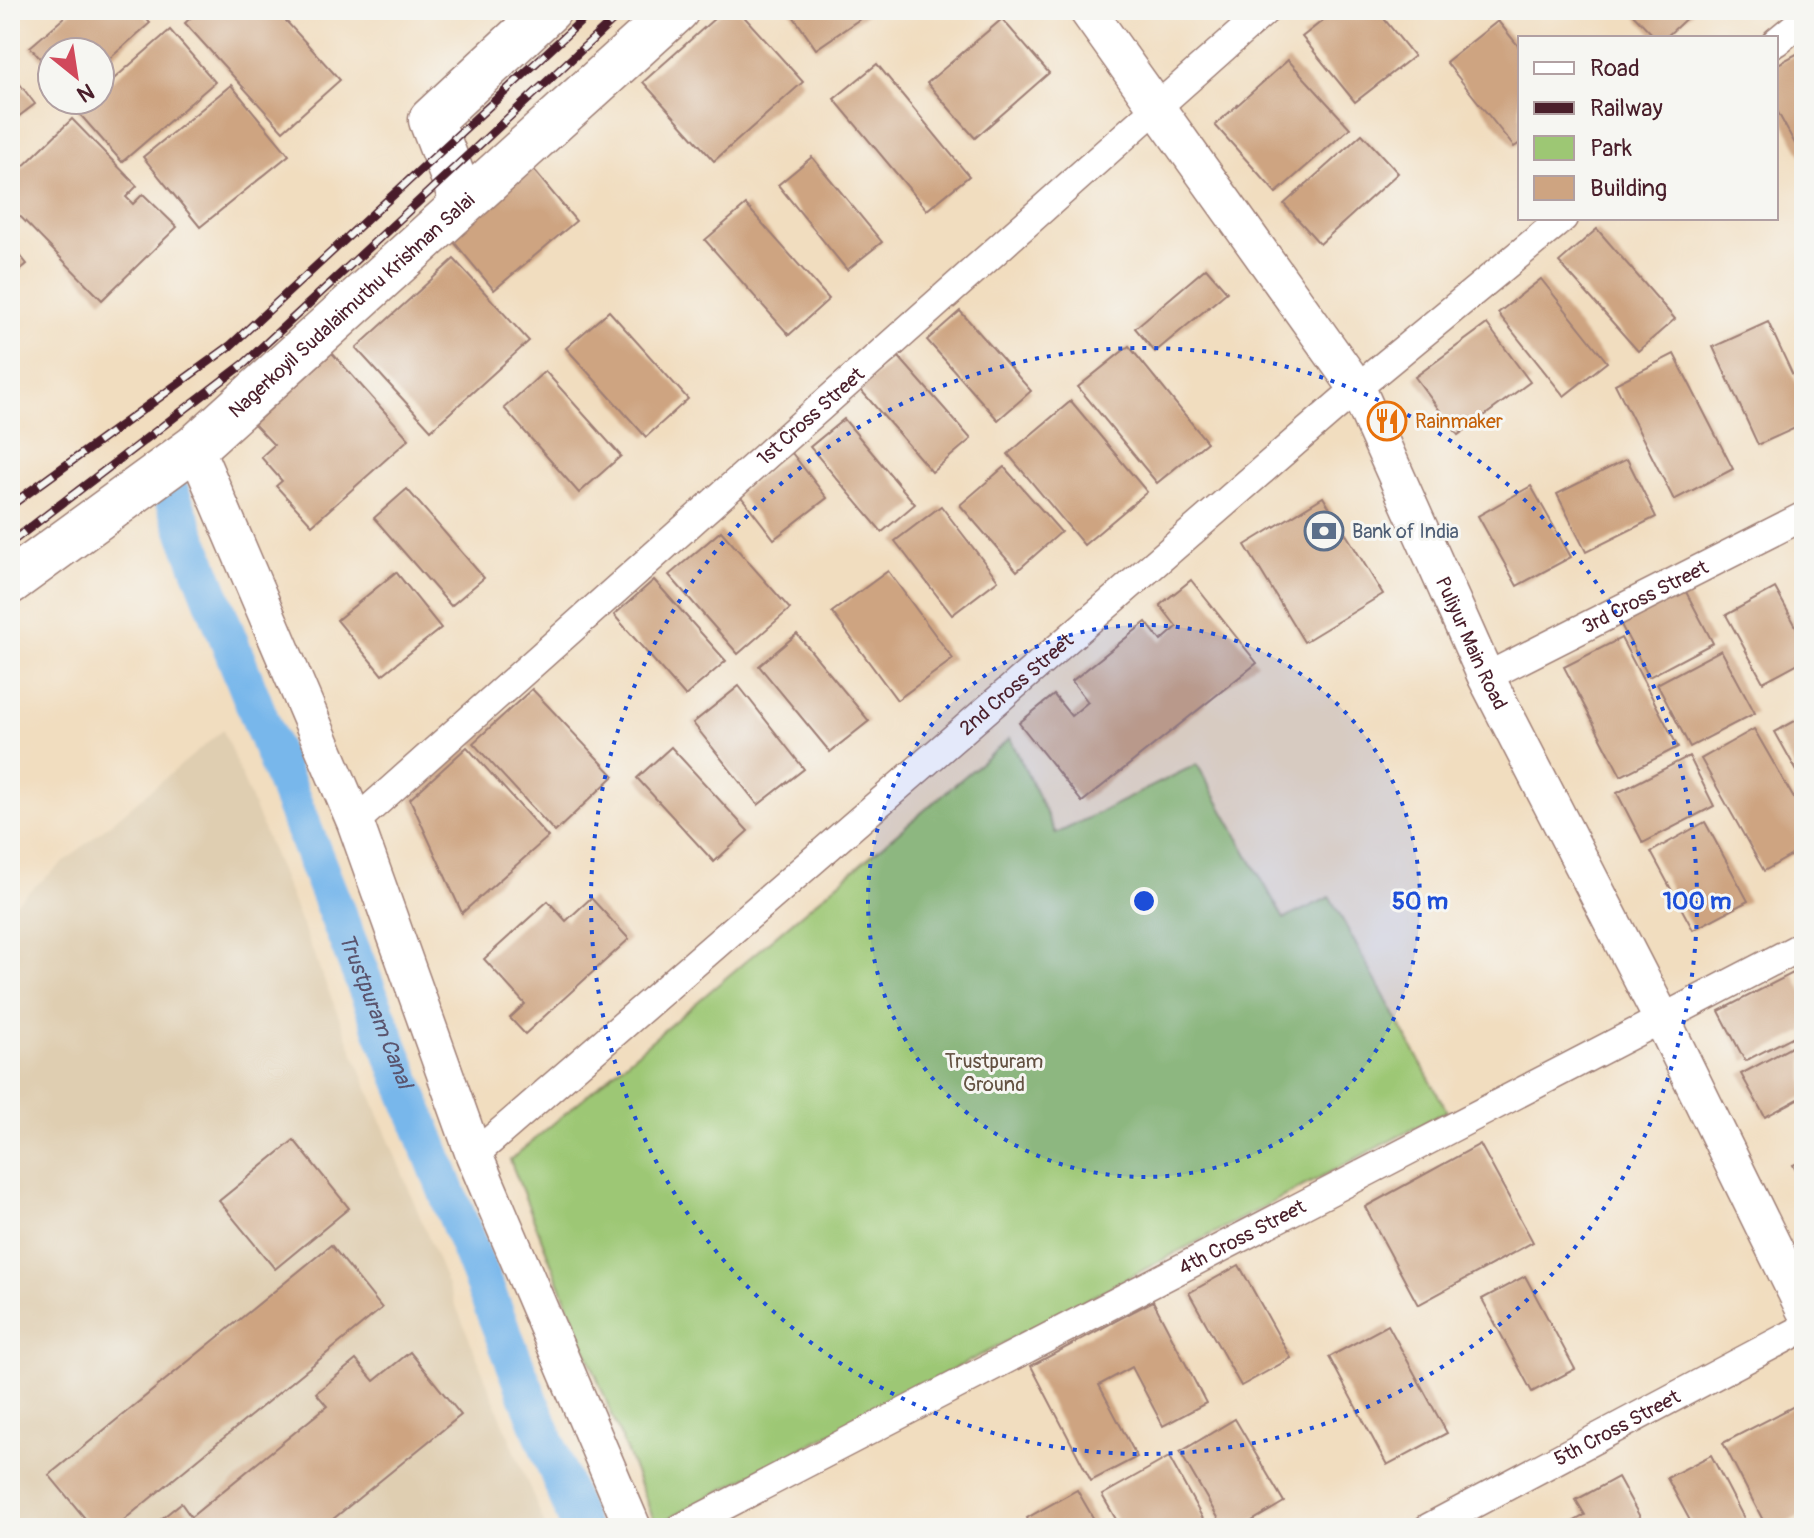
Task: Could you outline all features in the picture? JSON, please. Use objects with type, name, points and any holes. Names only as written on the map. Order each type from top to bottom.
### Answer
[{"type":"main road","points":[[463,203],[431,120],[549,10]]},
{"type":"main road","name":"Nagerkoyil Sudalaimuthu Krishnan Salai","points":[[10,582],[195,447],[677,10]]},
{"type":"street","name":"Puliyur Main Road","points":[[1087,10],[1357,388],[1486,677],[1662,1019],[1804,1309]]},
{"type":"street","name":"1st Cross Street","points":[[355,822],[1266,10]]},
{"type":"street","points":[[1778,40],[1804,19]]},
{"type":"street","name":"2nd Cross Street","points":[[474,1155],[1357,388],[1561,220]]},
{"type":"street","points":[[195,447],[355,822],[474,1155],[633,1528]]},
{"type":"street","name":"3rd Cross Street","points":[[1486,677],[1804,516]]},
{"type":"street","name":"4th Cross Street","points":[[681,1528],[1804,945]]},
{"type":"street","name":"5th Cross Street","points":[[1428,1528],[1804,1328]]},
{"type":"shaded area","points":[[223,730],[546,1528],[10,1528],[10,907]]},
{"type":"green space","name":"Trustpuram Ground","points":[[1010,738],[1056,834],[1197,764],[1284,919],[1330,897],[1447,1111],[656,1525],[510,1160]]},
{"type":"building","points":[[73,10],[139,10],[150,23],[116,53],[116,36],[43,36]]},
{"type":"building","points":[[199,10],[276,10],[340,80],[283,131],[185,23]]},
{"type":"building","points":[[724,10],[738,10],[803,82],[714,161],[643,82]]},
{"type":"building","points":[[789,10],[873,10],[816,49]]},
{"type":"building","points":[[1336,10],[1377,10],[1414,56],[1355,102],[1302,37]]},
{"type":"building","points":[[1629,10],[1693,12],[1667,36],[1654,36]]},
{"type":"building","points":[[1002,19],[1049,73],[975,138],[927,83]]},
{"type":"building","points":[[1498,21],[1518,46],[1518,144],[1514,147],[1446,62]]},
{"type":"building","points":[[170,30],[215,82],[122,162],[81,116],[116,116],[116,77]]},
{"type":"building","points":[[1804,50],[1804,160],[1778,113],[1778,64]]},
{"type":"building","points":[[1288,60],[1350,128],[1276,193],[1215,125]]},
{"type":"building","points":[[877,64],[969,176],[927,210],[834,99]]},
{"type":"building","points":[[10,71],[35,104],[10,123]]},
{"type":"building","points":[[231,85],[289,155],[200,227],[143,157]]},
{"type":"building","points":[[72,119],[137,186],[126,197],[133,204],[143,194],[177,227],[102,300],[10,206],[10,179]]},
{"type":"building","points":[[1362,134],[1398,173],[1320,244],[1284,204]]},
{"type":"building","points":[[812,157],[882,242],[847,270],[778,185]]},
{"type":"building","points":[[531,167],[576,221],[494,290],[449,236]]},
{"type":"building","points":[[746,205],[829,299],[789,335],[705,240]]},
{"type":"building","points":[[1597,229],[1675,319],[1638,351],[1559,262]]},
{"type":"building","points":[[10,243],[27,264],[10,278]]},
{"type":"building","points":[[454,259],[529,341],[431,430],[356,348]]},
{"type":"building","points":[[1206,268],[1227,292],[1155,352],[1135,328]]},
{"type":"building","points":[[1541,279],[1607,362],[1564,396],[1498,313]]},
{"type":"building","points":[[609,311],[688,399],[646,437],[566,348]]},
{"type":"building","points":[[960,311],[1031,391],[998,420],[927,340]]},
{"type":"building","points":[[1768,322],[1804,399],[1804,424],[1758,445],[1713,347]]},
{"type":"building","points":[[1487,324],[1530,382],[1458,435],[1415,377]]},
{"type":"building","points":[[1129,346],[1207,442],[1157,483],[1078,387]]},
{"type":"building","points":[[332,353],[409,439],[312,525],[276,486],[282,481],[261,457],[274,445],[254,424]]},
{"type":"building","points":[[1674,354],[1733,469],[1674,500],[1615,384]]},
{"type":"building","points":[[899,357],[971,439],[932,472],[860,389]]},
{"type":"building","points":[[545,371],[621,456],[579,493],[504,408]]},
{"type":"building","points":[[1071,401],[1147,492],[1084,545],[1008,454]]},
{"type":"building","points":[[844,419],[915,504],[882,532],[810,447]]},
{"type":"building","points":[[792,453],[827,498],[774,539],[739,494]]},
{"type":"building","points":[[1627,459],[1656,517],[1586,552],[1557,494]]},
{"type":"building","points":[[1004,467],[1061,532],[1017,571],[960,505]]},
{"type":"building","points":[[1531,486],[1571,557],[1517,586],[1478,516]]},
{"type":"building","points":[[407,489],[484,578],[451,606],[374,518]]},
{"type":"building","points":[[1323,497],[1383,594],[1304,642],[1245,545]]},
{"type":"building","points":[[941,506],[998,580],[952,615],[895,541]]},
{"type":"building","points":[[721,531],[790,609],[738,654],[669,575]]},
{"type":"building","points":[[888,571],[953,659],[897,700],[832,612]]},
{"type":"building","points":[[396,572],[441,628],[382,675],[337,620]]},
{"type":"building","points":[[654,580],[726,661],[685,696],[614,615]]},
{"type":"building","points":[[1191,580],[1257,663],[1082,802],[1019,723],[1054,695],[1071,716],[1088,702],[1072,681],[1146,622],[1161,641],[1177,627],[1160,605]]},
{"type":"building","points":[[1775,588],[1804,641],[1804,660],[1763,682],[1726,615]]},
{"type":"building","points":[[1685,590],[1713,643],[1649,677],[1621,625]]},
{"type":"building","points":[[797,634],[869,721],[830,752],[759,666]]},
{"type":"building","points":[[1621,638],[1678,747],[1621,776],[1564,667]]},
{"type":"building","points":[[1721,650],[1755,713],[1690,747],[1657,684]]},
{"type":"building","points":[[739,686],[804,769],[758,805],[693,723]]},
{"type":"building","points":[[532,689],[614,776],[555,832],[473,743]]},
{"type":"building","points":[[1804,716],[1804,784],[1775,732]]},
{"type":"building","points":[[1754,729],[1804,816],[1804,848],[1764,871],[1701,759]]},
{"type":"building","points":[[467,747],[548,837],[462,913],[410,799]]},
{"type":"building","points":[[671,747],[748,831],[714,862],[637,778]]},
{"type":"building","points":[[1689,756],[1714,806],[1643,843],[1617,793]]},
{"type":"building","points":[[1705,822],[1748,901],[1693,930],[1651,852]]},
{"type":"building","points":[[591,898],[629,939],[525,1034],[510,1018],[525,1004],[484,959],[548,901],[566,921]]},
{"type":"building","points":[[1793,973],[1804,994],[1804,1031],[1745,1061],[1719,1011]]},
{"type":"building","points":[[1797,1044],[1804,1056],[1804,1096],[1765,1117],[1741,1074]]},
{"type":"building","points":[[294,1140],[349,1208],[275,1269],[219,1201]]},
{"type":"building","points":[[1480,1144],[1533,1242],[1418,1305],[1365,1207]]},
{"type":"building","points":[[1804,1160],[1804,1186],[1793,1165]]},
{"type":"building","points":[[331,1245],[382,1308],[114,1528],[93,1528],[49,1475]]},
{"type":"building","points":[[1239,1265],[1291,1358],[1241,1386],[1189,1293]]},
{"type":"building","points":[[1525,1276],[1575,1369],[1532,1392],[1482,1299]]},
{"type":"building","points":[[1153,1301],[1206,1403],[1163,1426],[1132,1367],[1099,1385],[1137,1457],[1091,1481],[1031,1366]]},
{"type":"building","points":[[1388,1325],[1447,1433],[1387,1465],[1329,1357]]},
{"type":"building","points":[[410,1352],[461,1415],[322,1528],[150,1528],[181,1503],[191,1517],[327,1406],[316,1393],[356,1360],[374,1381]]},
{"type":"building","points":[[1804,1401],[1804,1514],[1777,1528],[1767,1528],[1723,1443]]},
{"type":"building","points":[[1235,1419],[1284,1502],[1240,1528],[1224,1528],[1180,1452]]},
{"type":"building","points":[[1711,1455],[1749,1528],[1694,1528],[1667,1478]]},
{"type":"building","points":[[1169,1457],[1207,1526],[1121,1528],[1102,1495]]},
{"type":"building","points":[[1618,1477],[1640,1517],[1618,1528],[1562,1528],[1585,1515],[1576,1500]]},
{"type":"building","points":[[1077,1490],[1099,1528],[1032,1528],[1027,1518]]},
{"type":"waterway","name":"Trustpuram Canal","points":[[171,494],[580,1528]]},
{"type":"railway","points":[[10,506],[230,346],[593,10]]},
{"type":"railway","points":[[10,543],[245,363],[624,10]]},
{"type":"place","name":"Rainmaker","points":[[1387,421]]},
{"type":"place","name":"Bank of India","points":[[1324,531]]}]
